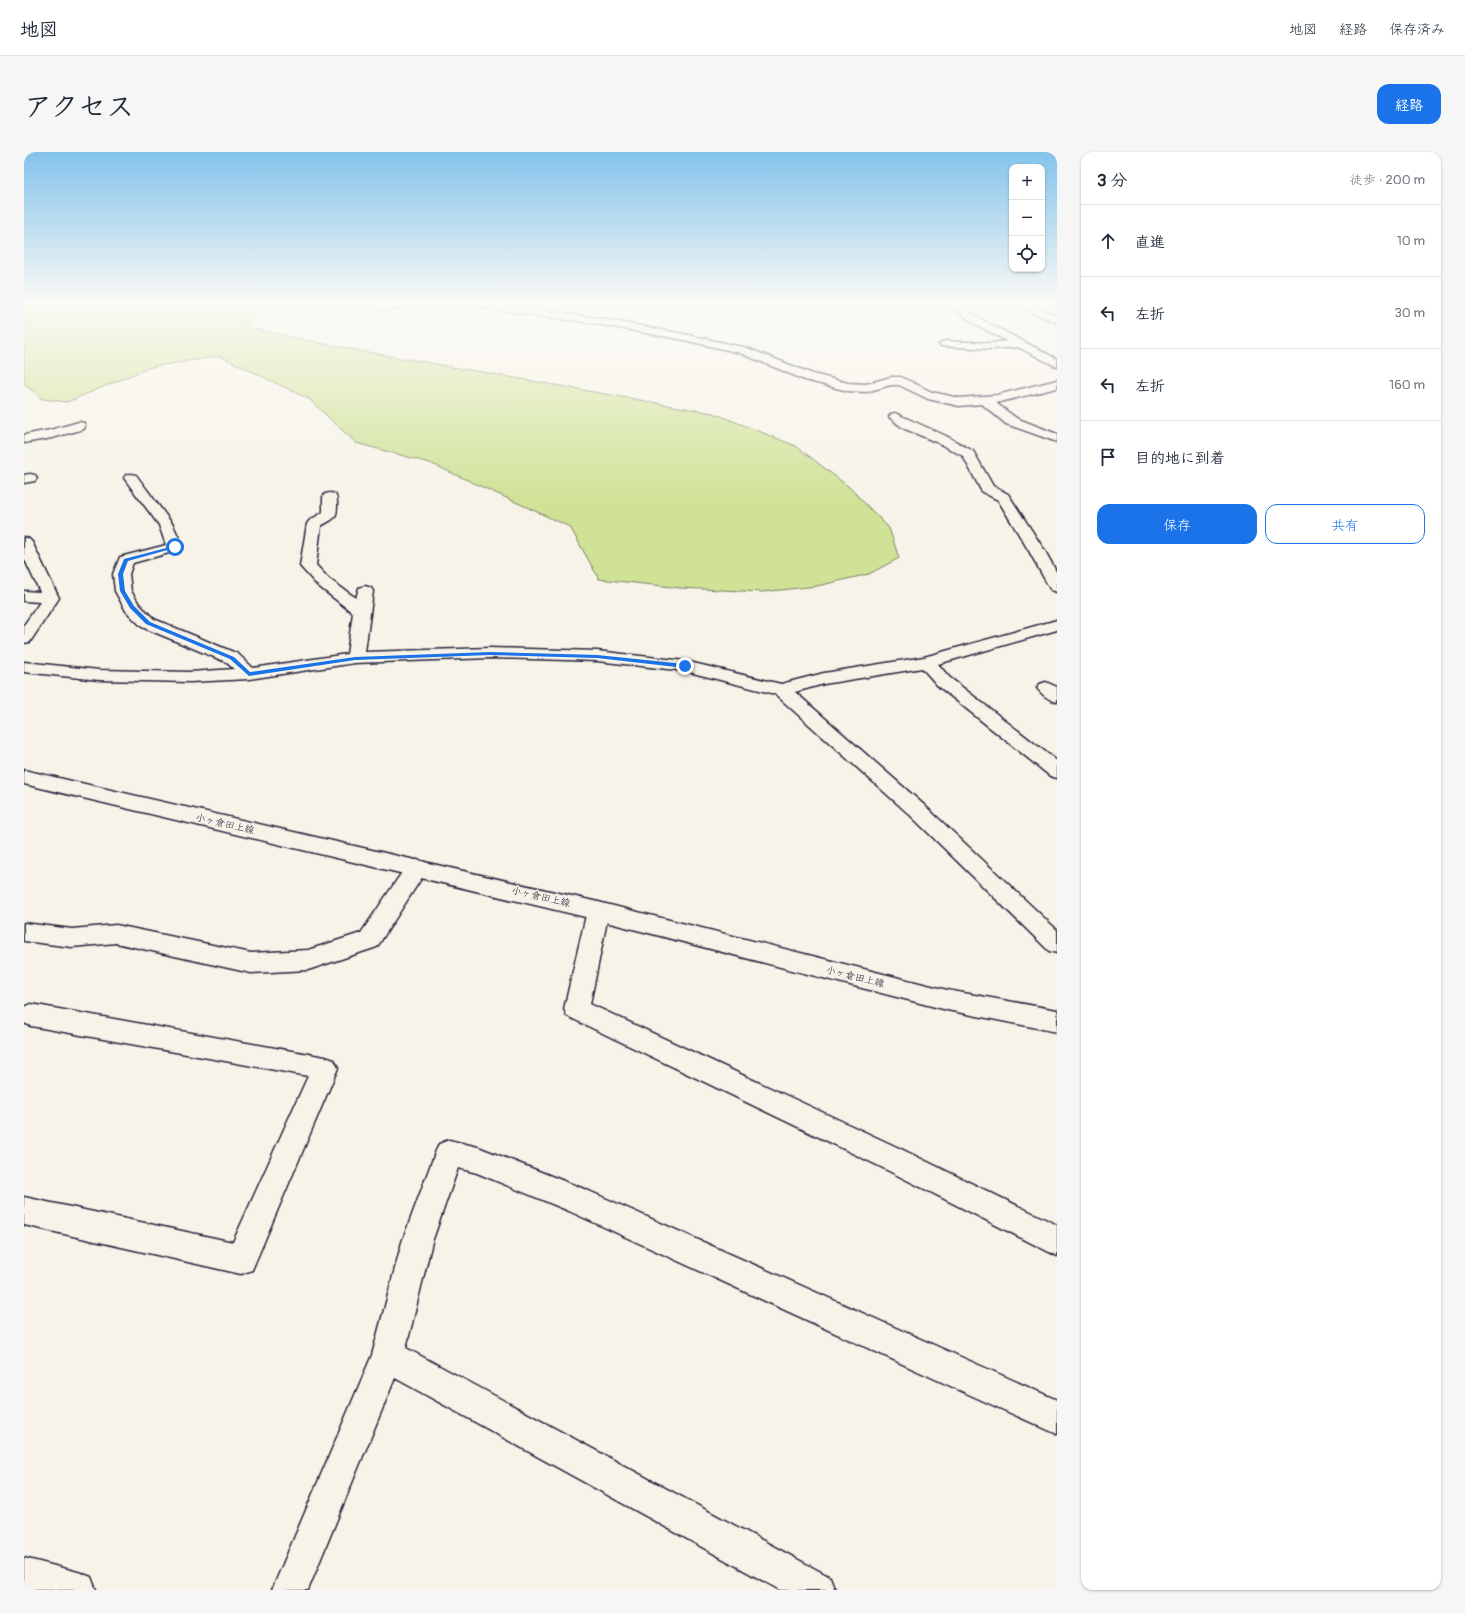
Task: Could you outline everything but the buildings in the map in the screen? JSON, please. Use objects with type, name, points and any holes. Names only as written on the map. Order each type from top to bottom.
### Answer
[{"type":"street","points":[[787,369],[837,385],[858,388],[901,381],[928,395],[952,401],[986,401],[1057,384]]},
{"type":"street","points":[[986,401],[1012,421],[1057,438]]},
{"type":"street","points":[[895,417],[908,425],[941,439],[968,454],[987,489],[1003,497],[1037,551],[1057,587]]},
{"type":"street","points":[[24,440],[79,426]]},
{"type":"street","points":[[132,478],[166,526],[175,547],[126,560],[121,574],[123,591],[132,607],[148,623],[232,658],[249,674]]},
{"type":"street","points":[[330,497],[330,514],[314,524],[308,566],[323,582],[362,611]]},
{"type":"street","points":[[24,541],[51,598]]},
{"type":"street","points":[[355,658],[365,591]]},
{"type":"street","points":[[24,596],[51,598]]},
{"type":"street","points":[[24,638],[51,598]]},
{"type":"street","points":[[781,690],[824,679],[926,662],[1057,625]]},
{"type":"street","points":[[24,667],[99,675],[190,677],[249,674],[355,658],[490,653],[597,656],[685,666],[781,690],[917,810],[1057,944]]},
{"type":"street","points":[[926,662],[942,681],[1057,771]]},
{"type":"street","name":"小ヶ倉田上線","points":[[24,777],[598,911],[947,1000],[1057,1021]]},
{"type":"street","points":[[24,932],[72,938],[116,934],[251,963],[308,960],[369,940],[417,868]]},
{"type":"street","points":[[598,911],[576,1009],[889,1157],[1057,1241]]},
{"type":"street","points":[[24,1211],[241,1259],[325,1068],[31,1015]]},
{"type":"street","points":[[290,1590],[388,1356],[417,1242],[449,1153],[478,1160],[579,1201],[1057,1417]]},
{"type":"street","points":[[388,1356],[816,1590]]},
{"type":"street","points":[[24,1576],[78,1590]]},
{"type":"green space","points":[[24,369],[146,369],[67,402],[42,399],[24,384]]},
{"type":"green space","points":[[247,369],[464,369],[713,413],[796,446],[849,487],[889,528],[899,558],[869,574],[817,586],[762,592],[680,588],[599,579],[570,527],[430,463],[356,443],[309,399]]},
{"type":"route","points":[[175,547],[126,560],[121,574],[123,591],[132,607],[148,623],[232,658],[249,674],[355,658],[490,653],[567,654],[685,666]]}]
